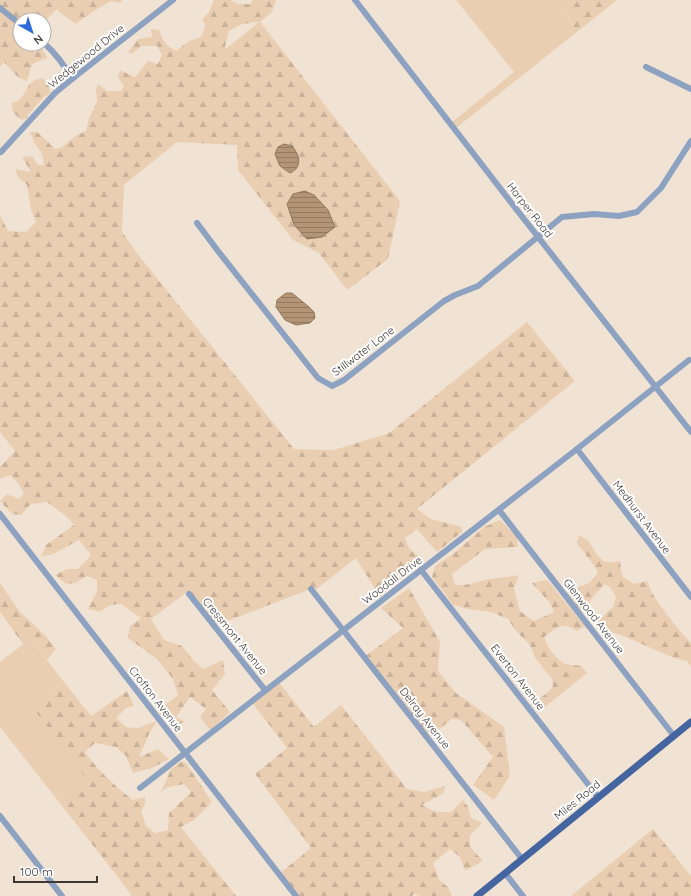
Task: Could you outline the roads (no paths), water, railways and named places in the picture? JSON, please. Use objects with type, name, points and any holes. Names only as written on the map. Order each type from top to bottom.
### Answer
[{"type":"main road","name":"Miles Road","points":[[477,896],[691,722]]},
{"type":"street","name":"Wedgewood Drive","points":[[1,152],[55,93],[173,0]]},
{"type":"street","name":"Harper Road","points":[[355,0],[691,432]]},
{"type":"street","points":[[0,8],[12,18]]},
{"type":"street","points":[[52,51],[67,69],[72,79]]},
{"type":"street","points":[[646,67],[691,88]]},
{"type":"street","points":[[539,237],[562,217],[594,214],[619,216],[637,212],[661,188],[691,141]]},
{"type":"street","name":"Stillwater Lane","points":[[197,223],[318,378],[332,386],[344,380],[444,301],[478,286],[539,237]]},
{"type":"street","name":"Woodall Drive","points":[[140,788],[499,510],[689,360]]},
{"type":"street","name":"Medhurst Avenue","points":[[577,449],[691,598]]},
{"type":"street","name":"Glenwood Avenue","points":[[499,510],[674,736]]},
{"type":"street","name":"Crofton Avenue","points":[[0,514],[296,896]]},
{"type":"street","name":"Everton Avenue","points":[[421,570],[598,797]]},
{"type":"street","name":"Delray Avenue","points":[[311,589],[522,859]]},
{"type":"street","name":"Cressmont Avenue","points":[[189,594],[265,690]]},
{"type":"street","points":[[0,816],[62,896]]},
{"type":"street","points":[[505,873],[523,896]]}]
